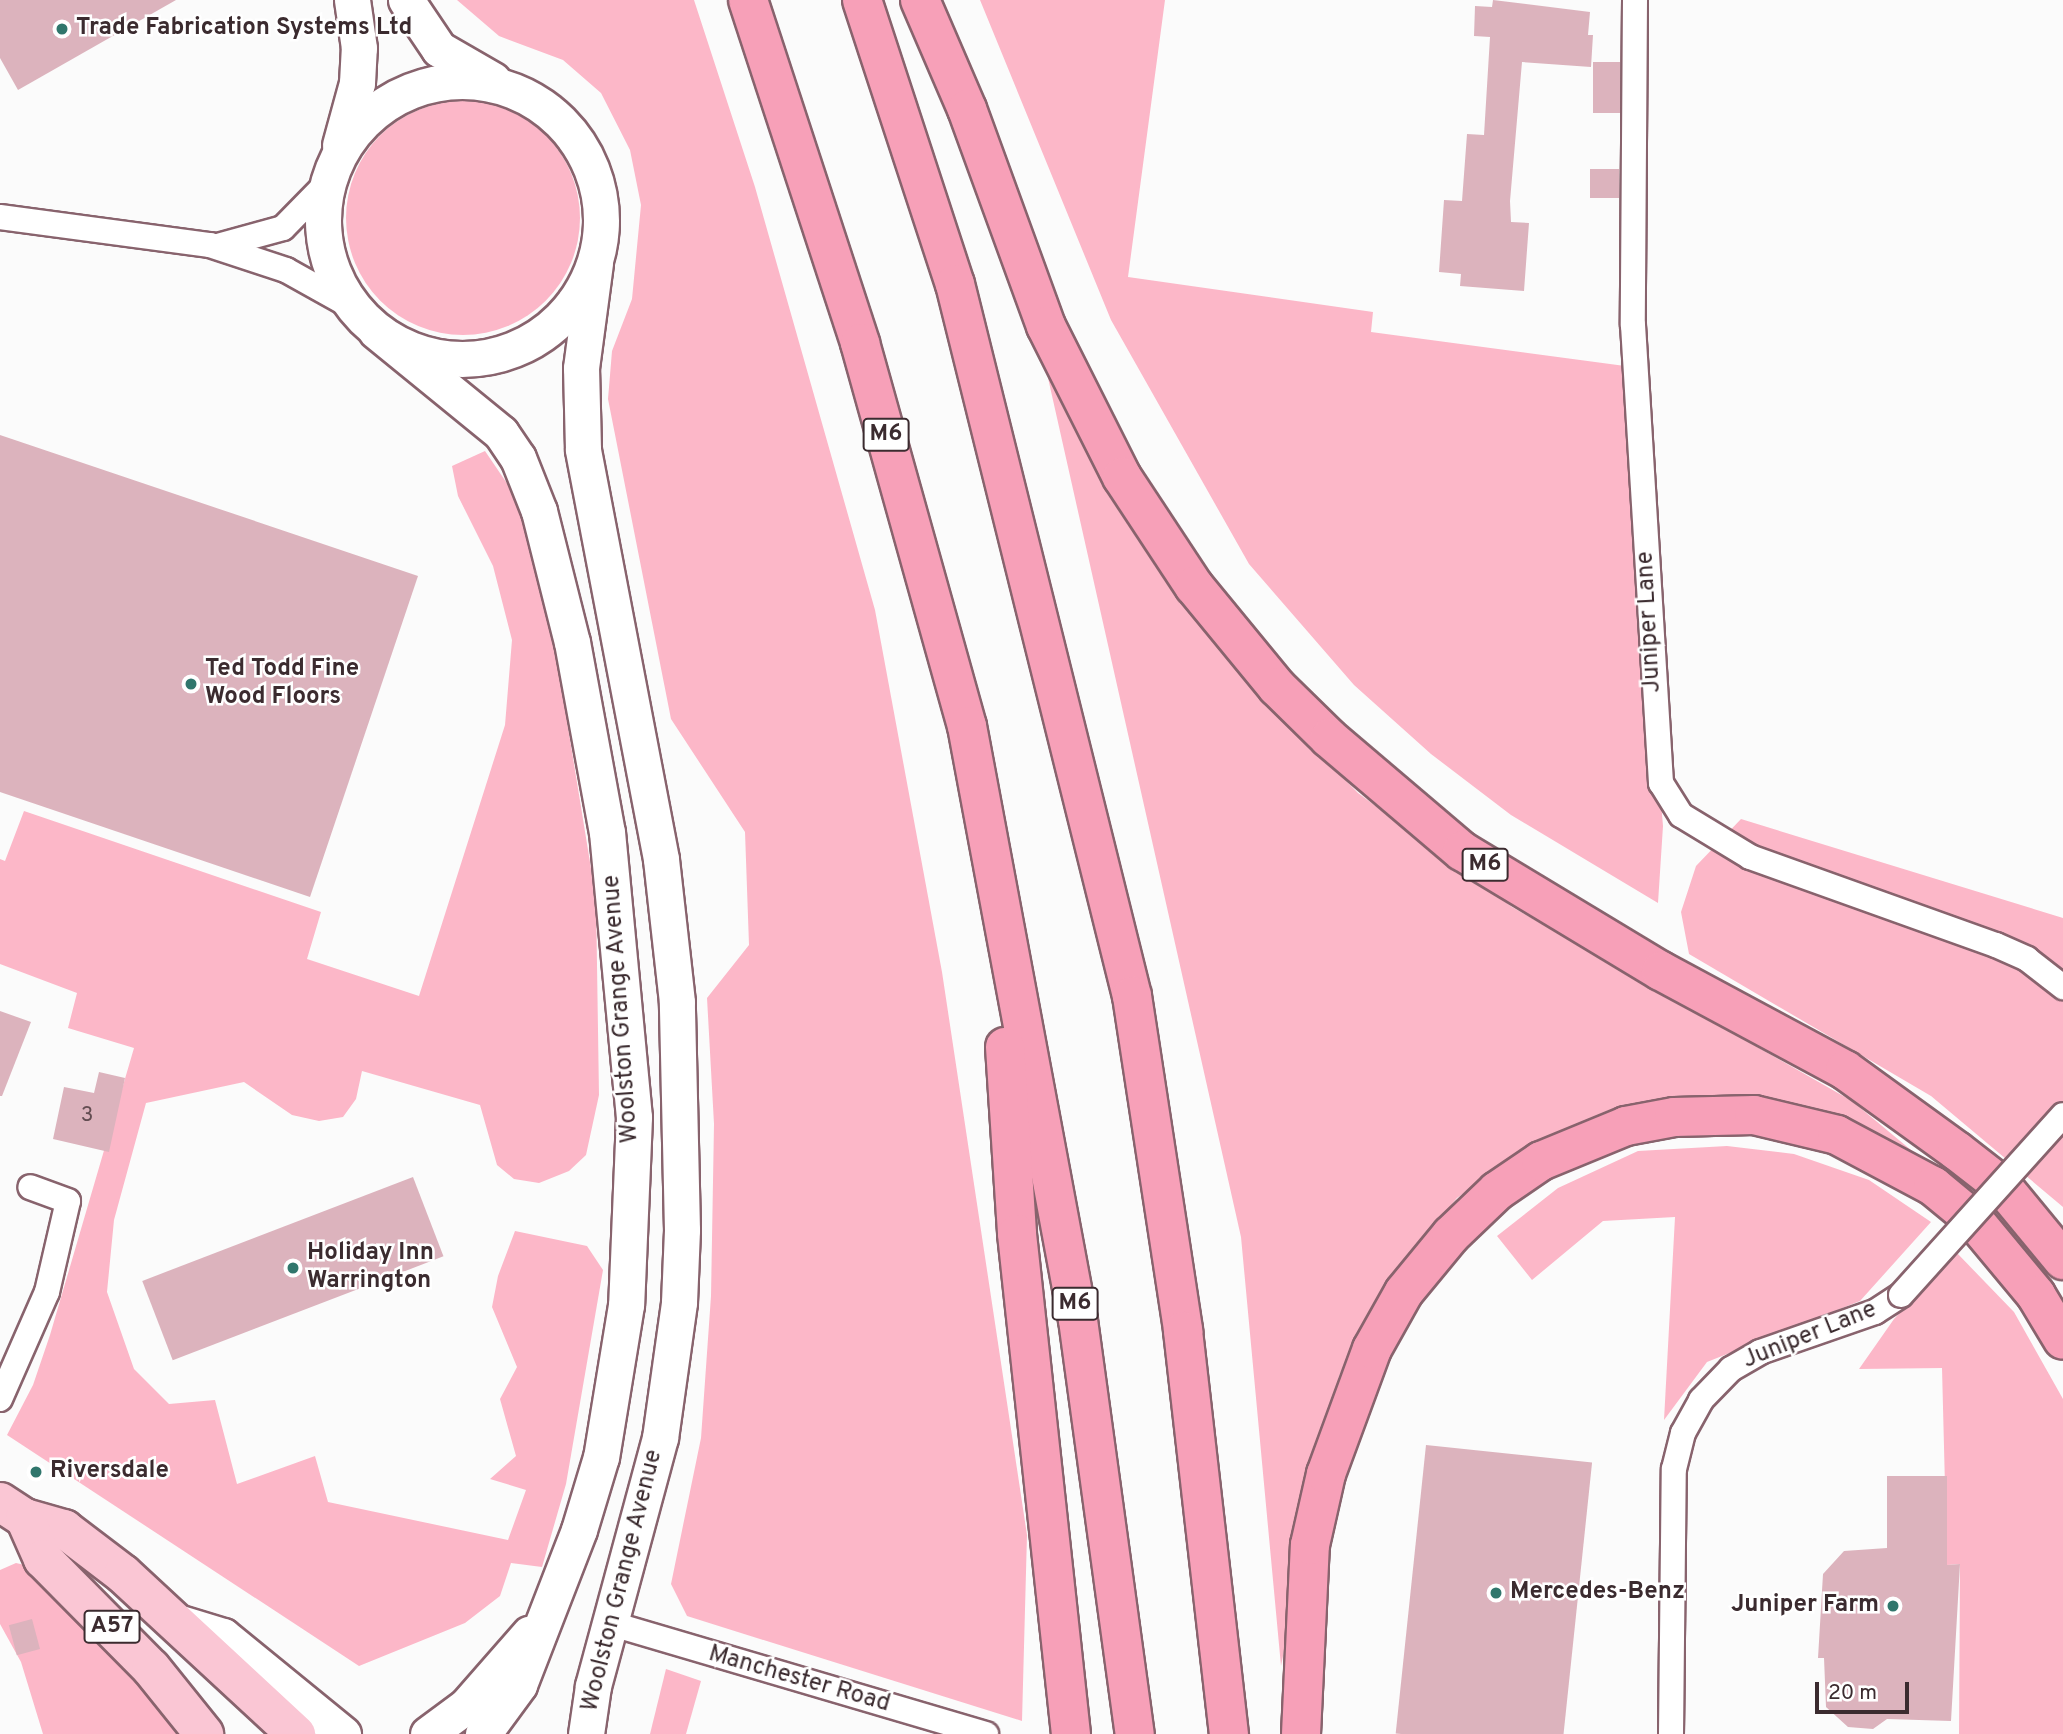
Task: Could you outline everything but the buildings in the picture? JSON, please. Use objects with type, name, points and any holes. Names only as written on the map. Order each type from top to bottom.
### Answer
[{"type":"highway","name":"M6","points":[[748,0],[860,343],[967,726],[1078,1320],[1135,1734]]},
{"type":"highway","points":[[862,0],[955,284],[1132,996],[1183,1331],[1229,1734]]},
{"type":"highway","name":"M6","points":[[920,0],[967,109],[1046,326],[1122,477],[1194,586],[1278,687],[1329,738],[1462,850],[1661,971],[1845,1070],[1957,1151],[2002,1186],[2063,1259]]},
{"type":"highway","name":"M6","points":[[994,877],[1017,1234],[1071,1734]]},
{"type":"highway","points":[[1301,1734],[1310,1545],[1326,1474],[1372,1349],[1404,1292],[1451,1235],[1497,1191],[1541,1161],[1626,1126],[1674,1117],[1754,1115],[1837,1135],[1933,1185],[1973,1219],[2036,1295],[2063,1340]]},
{"type":"main road","points":[[352,0],[359,48],[357,83],[331,173],[325,249],[365,319],[415,352],[459,360],[503,354],[544,334],[575,303],[595,263]]},
{"type":"main road","points":[[406,0],[439,49],[520,93]]},
{"type":"main road","points":[[331,173],[359,125],[394,99],[434,83],[478,82],[520,93]]},
{"type":"main road","name":"Woolston Grange Avenue","points":[[520,93],[573,135],[590,164],[601,208],[581,368],[583,449],[661,859],[677,1002],[682,1118],[680,1302],[660,1438],[586,1734]]},
{"type":"main road","name":"Woolston Grange Avenue","points":[[365,319],[476,407],[518,458],[539,511],[572,642],[607,832],[634,1117],[626,1305],[601,1457],[579,1530],[542,1618],[519,1685],[483,1734]]},
{"type":"main road","name":"A57","points":[[12,1510],[64,1529],[177,1622],[296,1734]]},
{"type":"main road","name":"A57","points":[[12,1510],[43,1559],[151,1668],[204,1734]]},
{"type":"main road","points":[[428,1734],[466,1706],[542,1618]]},
{"type":"main road","points":[[177,1622],[223,1636],[343,1734]]},
{"type":"street","name":"Juniper Lane","points":[[1635,0],[1633,325],[1661,783],[1681,815],[1750,857],[1996,945],[2027,959],[2063,987]]},
{"type":"street","points":[[210,245],[239,243],[283,229],[331,173]]},
{"type":"street","points":[[0,218],[210,245],[286,270],[365,319]]},
{"type":"street","name":"Juniper Lane","points":[[1671,1734],[1674,1469],[1683,1433],[1701,1399],[1731,1369],[1760,1352],[1875,1312],[1901,1295],[2063,1115]]},
{"type":"street","points":[[0,1399],[47,1292],[68,1201],[30,1187]]},
{"type":"street","name":"Manchester Road","points":[[612,1624],[986,1734]]},
{"type":"shaded area","points":[[457,0],[694,0],[755,187],[875,610],[942,972],[1027,1535],[1022,1721],[687,1616],[671,1584],[701,1438],[711,1296],[714,1124],[707,998],[749,945],[745,832],[671,719],[608,399],[612,351],[632,299],[641,205],[630,150],[601,93],[563,60],[499,36]]},
{"type":"shaded area","points":[[980,0],[1165,0],[1128,277],[1373,312],[1371,332],[1625,366],[1663,826],[1658,903],[1511,815],[1431,754],[1354,685],[1249,564],[1111,320]]},
{"type":"shaded area","points":[[451,101],[475,101],[518,114],[546,135],[567,163],[578,195],[578,241],[567,273],[546,301],[518,322],[497,330],[475,335],[451,335],[408,322],[389,309],[372,292],[359,273],[351,252],[346,230],[346,206],[359,163],[372,144],[389,127],[408,114],[429,106]]},
{"type":"shaded area","points":[[1046,369],[1121,513],[1237,670],[1358,793],[1512,907],[1852,1101],[1929,1165],[1831,1116],[1766,1098],[1679,1098],[1593,1118],[1527,1147],[1457,1198],[1385,1284],[1339,1376],[1281,1666],[1241,1237]]},
{"type":"shaded area","points":[[485,451],[515,495],[552,629],[596,899],[599,1095],[586,1155],[569,1171],[539,1183],[514,1179],[497,1165],[480,1105],[362,1071],[356,1099],[343,1117],[319,1121],[292,1115],[244,1082],[146,1103],[114,1220],[107,1292],[134,1369],[169,1404],[215,1400],[237,1484],[315,1456],[328,1502],[508,1540],[526,1490],[490,1479],[516,1456],[500,1399],[517,1367],[492,1307],[498,1276],[515,1231],[587,1246],[603,1270],[566,1484],[542,1567],[511,1563],[500,1596],[465,1623],[359,1666],[7,1435],[33,1385],[50,1335],[134,1048],[68,1028],[77,993],[0,964],[0,859],[5,861],[24,811],[321,912],[307,959],[419,996],[505,725],[512,640],[493,566],[458,496],[452,466]]},
{"type":"shaded area","points":[[1741,819],[2063,918],[2063,1207],[1931,1096],[1689,954],[1681,912],[1696,866]]},
{"type":"shaded area","points":[[1727,1146],[1794,1154],[1869,1180],[1931,1222],[1860,1301],[1707,1362],[1664,1420],[1675,1217],[1603,1221],[1532,1280],[1497,1236],[1558,1188],[1638,1151]]},
{"type":"shaded area","points":[[1956,1252],[2014,1312],[2063,1399],[2063,1734],[1959,1734],[1960,1564],[1947,1565],[1942,1368],[1859,1369],[1894,1319]]},
{"type":"shaded area","points":[[16,1563],[29,1566],[113,1644],[181,1734],[43,1734],[21,1662],[0,1624],[0,1570]]},
{"type":"shaded area","points":[[666,1669],[701,1681],[686,1734],[650,1734]]},
{"type":"place","name":"Trade Fabrication Systems Ltd","points":[[62,29]]},
{"type":"place","name":"Ted Todd Fine Wood Floors","points":[[191,684]]},
{"type":"place","name":"Holiday Inn Warrington","points":[[293,1268]]},
{"type":"place","name":"Riversdale","points":[[36,1472]]},
{"type":"place","name":"Mercedes-Benz","points":[[1496,1593]]},
{"type":"place","name":"Juniper Farm","points":[[1893,1606]]}]
